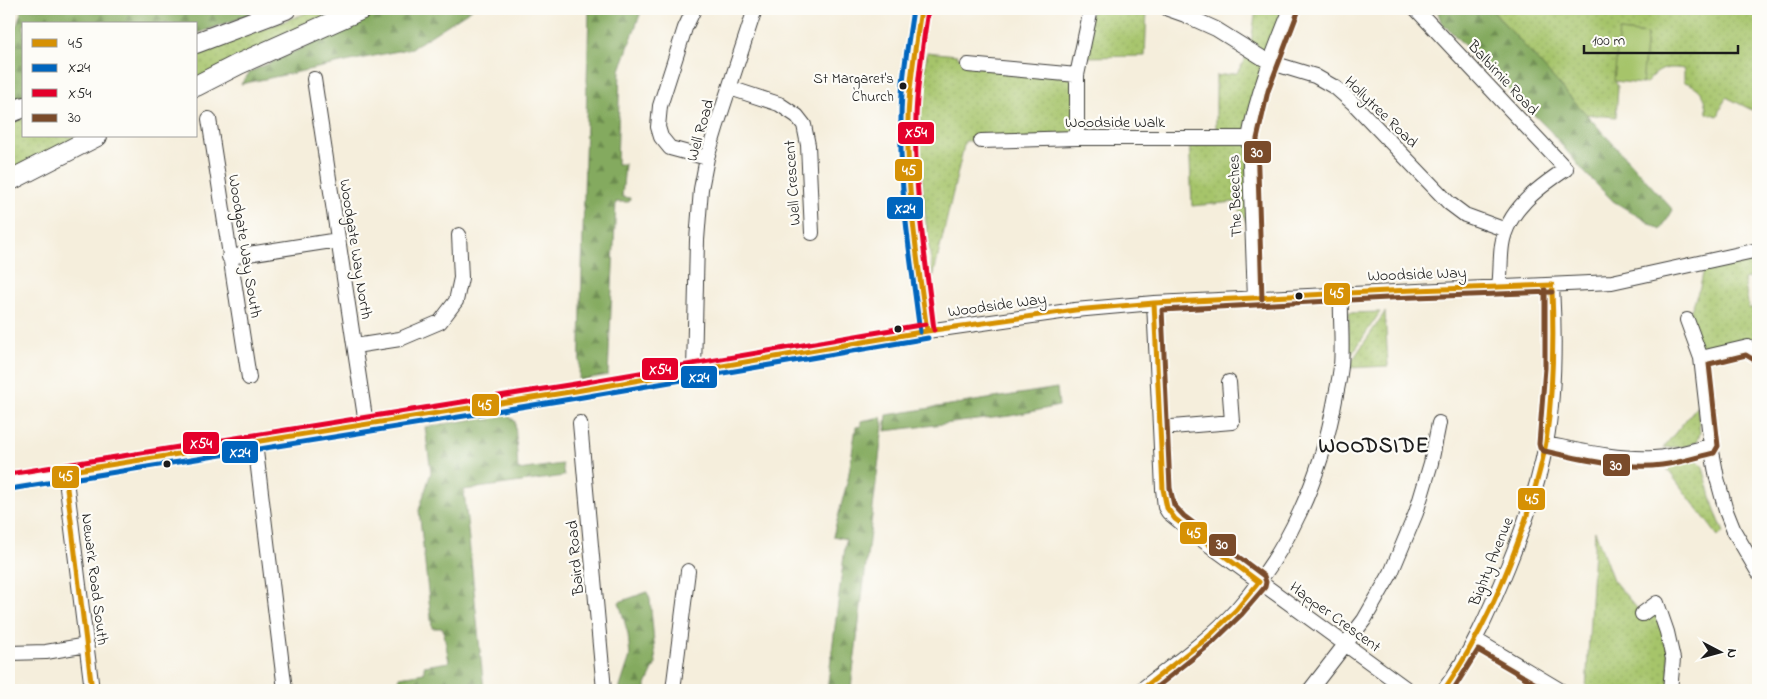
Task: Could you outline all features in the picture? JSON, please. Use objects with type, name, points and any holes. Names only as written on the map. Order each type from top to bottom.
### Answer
[{"type":"highway","points":[[198,42],[286,9]]},
{"type":"highway","points":[[198,85],[239,64],[362,9]]},
{"type":"highway","points":[[9,113],[22,108]]},
{"type":"highway","points":[[9,181],[93,138]]},
{"type":"street","points":[[694,9],[660,106],[658,127],[661,137],[670,148],[707,158]]},
{"type":"street","name":"Well Road","points":[[694,371],[696,265],[701,189],[707,158],[755,9]]},
{"type":"street","points":[[921,9],[908,134],[912,196],[927,331]]},
{"type":"street","points":[[1077,138],[1077,75],[1091,9]]},
{"type":"street","name":"Hollytree Road","points":[[1168,9],[1185,14],[1216,29],[1270,62],[1315,76],[1336,88],[1353,103],[1449,203],[1466,215],[1506,230]]},
{"type":"street","name":"The Beeches","points":[[1255,298],[1249,138],[1270,62],[1291,9]]},
{"type":"street","name":"Balbirnie Road","points":[[1416,9],[1566,169],[1546,182],[1528,199],[1515,213],[1506,230]]},
{"type":"street","points":[[968,65],[1077,75]]},
{"type":"street","name":"Woodgate Way North","points":[[314,79],[366,424]]},
{"type":"street","name":"Well Crescent","points":[[730,88],[780,104],[797,116],[804,125],[808,145],[812,233]]},
{"type":"street","name":"Woodgate Way South","points":[[209,119],[248,378]]},
{"type":"street","name":"Woodside Walk","points":[[981,141],[1077,138],[1249,138]]},
{"type":"street","points":[[1498,288],[1502,243],[1506,230]]},
{"type":"street","points":[[354,346],[400,339],[440,322],[456,301],[460,286],[458,235]]},
{"type":"street","points":[[229,257],[338,240]]},
{"type":"street","name":"Woodside Way","points":[[9,482],[694,371],[927,331],[1075,310],[1154,303],[1612,282],[1758,250]]},
{"type":"street","name":"Bighty Avenue","points":[[1444,690],[1476,640],[1521,535],[1535,487],[1546,444],[1553,368],[1552,285]]},
{"type":"street","points":[[1141,690],[1207,638],[1236,610],[1259,582],[1288,538],[1308,495],[1331,421],[1341,367],[1341,294]]},
{"type":"street","name":"Happer Crescent","points":[[1154,303],[1164,500],[1168,512],[1259,582],[1408,690]]},
{"type":"street","points":[[1687,320],[1701,358],[1711,446],[1726,512],[1734,531],[1758,572]]},
{"type":"street","points":[[1701,358],[1748,347],[1758,354]]},
{"type":"street","points":[[1160,428],[1232,422],[1229,382]]},
{"type":"street","name":"Baird Road","points":[[580,423],[604,690]]},
{"type":"street","points":[[1310,690],[1364,620],[1404,544],[1424,487],[1439,423]]},
{"type":"street","points":[[255,443],[285,690]]},
{"type":"street","points":[[1546,444],[1601,455],[1646,458],[1656,458],[1711,446]]},
{"type":"street","name":"Newark Road South","points":[[65,472],[92,690]]},
{"type":"street","points":[[673,690],[688,571]]},
{"type":"street","points":[[1642,614],[1657,603],[1667,632],[1673,659],[1670,690]]},
{"type":"street","points":[[1476,640],[1560,690]]},
{"type":"street","points":[[9,653],[46,652],[87,645]]},
{"type":"green space","points":[[22,9],[266,9],[198,33],[198,22],[22,22],[22,99],[9,103],[9,29],[17,25]]},
{"type":"green space","points":[[317,9],[348,9],[198,81],[198,53]]},
{"type":"green space","points":[[387,9],[472,9],[412,48],[241,84],[250,72]]},
{"type":"green space","points":[[589,9],[642,9],[620,70],[617,164],[625,164],[622,197],[630,198],[629,202],[616,202],[608,375],[579,380]]},
{"type":"green space","points":[[1091,9],[1147,9],[1145,56],[1081,57]]},
{"type":"green space","points":[[1256,9],[1291,9],[1252,124],[1253,233],[1235,202],[1192,206],[1189,138],[1216,138],[1216,76],[1237,73],[1250,50]]},
{"type":"green space","points":[[1437,9],[1491,9],[1673,210],[1661,230],[1613,201],[1585,173],[1551,132],[1441,22]]},
{"type":"green space","points":[[1491,9],[1758,9],[1758,113],[1726,97],[1718,116],[1707,113],[1706,102],[1702,93],[1694,86],[1684,82],[1684,69],[1671,68],[1663,70],[1642,84],[1647,34],[1620,31],[1615,81],[1618,87],[1616,117],[1585,114]]},
{"type":"green space","points":[[1619,31],[1647,34],[1642,84],[1614,81]]},
{"type":"green space","points":[[927,52],[957,55],[968,65],[1077,75],[1077,138],[965,141],[933,278],[924,203],[920,147],[922,90]]},
{"type":"green space","points":[[22,119],[22,138],[81,138],[9,173],[9,124]]},
{"type":"green space","points":[[1758,259],[1758,276],[1744,279],[1749,309],[1758,307],[1758,341],[1748,347],[1701,358],[1687,320],[1700,287],[1704,269]]},
{"type":"green space","points":[[1380,312],[1348,360],[1349,313]]},
{"type":"green space","points":[[1385,312],[1388,366],[1347,368]]},
{"type":"green space","points":[[1057,388],[1059,406],[1010,416],[885,431],[887,415]]},
{"type":"green space","points":[[1697,406],[1700,433],[1697,442],[1688,446],[1663,448]]},
{"type":"green space","points":[[506,414],[515,421],[518,470],[562,464],[564,476],[464,490],[484,690],[400,690],[399,677],[424,673],[424,666],[449,662],[443,628],[432,628],[419,510],[431,472],[425,427]]},
{"type":"green space","points":[[881,417],[883,426],[851,688],[850,690],[827,690],[846,539],[833,536],[848,479],[856,427],[861,426],[861,421]]},
{"type":"green space","points":[[1689,456],[1696,458],[1703,467],[1715,511],[1724,532],[1718,536],[1661,461]]},
{"type":"green space","points":[[1595,531],[1613,580],[1642,614],[1657,603],[1667,632],[1670,690],[1586,690]]},
{"type":"green space","points":[[647,592],[650,599],[656,663],[646,685],[646,690],[619,690],[630,656],[628,634],[619,602]]},
{"type":"transit line","name":"X24","points":[[913,9],[902,91],[901,146],[906,226],[920,332]]},
{"type":"transit line","name":"45","points":[[921,9],[910,91],[908,146],[913,225],[927,331]]},
{"type":"transit line","name":"X54","points":[[928,10],[920,63],[916,117],[916,170],[934,330]]},
{"type":"transit line","name":"30","points":[[1262,299],[1257,139],[1268,91],[1298,12]]},
{"type":"transit line","name":"45","points":[[92,690],[65,472],[576,391],[927,331],[1075,310],[1154,303],[1552,285]]},
{"type":"transit line","name":"30","points":[[1545,290],[1545,368],[1539,444],[1540,448],[1544,451],[1603,463],[1632,466],[1668,464],[1714,453],[1718,446],[1709,364],[1746,355],[1754,360]]},
{"type":"transit line","name":"45","points":[[1444,690],[1470,649],[1502,584],[1538,479],[1546,442],[1552,385],[1552,290]]},
{"type":"transit line","name":"30","points":[[1153,690],[1212,643],[1241,615],[1265,587],[1266,582],[1264,576],[1184,516],[1174,505],[1170,488],[1162,310],[1388,298],[1552,292]]},
{"type":"transit line","name":"45","points":[[1141,690],[1207,638],[1236,610],[1259,582],[1175,519],[1167,508],[1163,489],[1154,303]]},
{"type":"transit line","name":"X54","points":[[9,474],[575,384],[926,324]]},
{"type":"transit line","name":"X24","points":[[10,489],[577,398],[928,338]]},
{"type":"transit line","name":"30","points":[[1453,690],[1478,650],[1546,690]]},
{"type":"place","name":"St Margaret's Church","points":[[903,86]]},
{"type":"district","name":"WOODSIDE","points":[[1374,445]]}]
